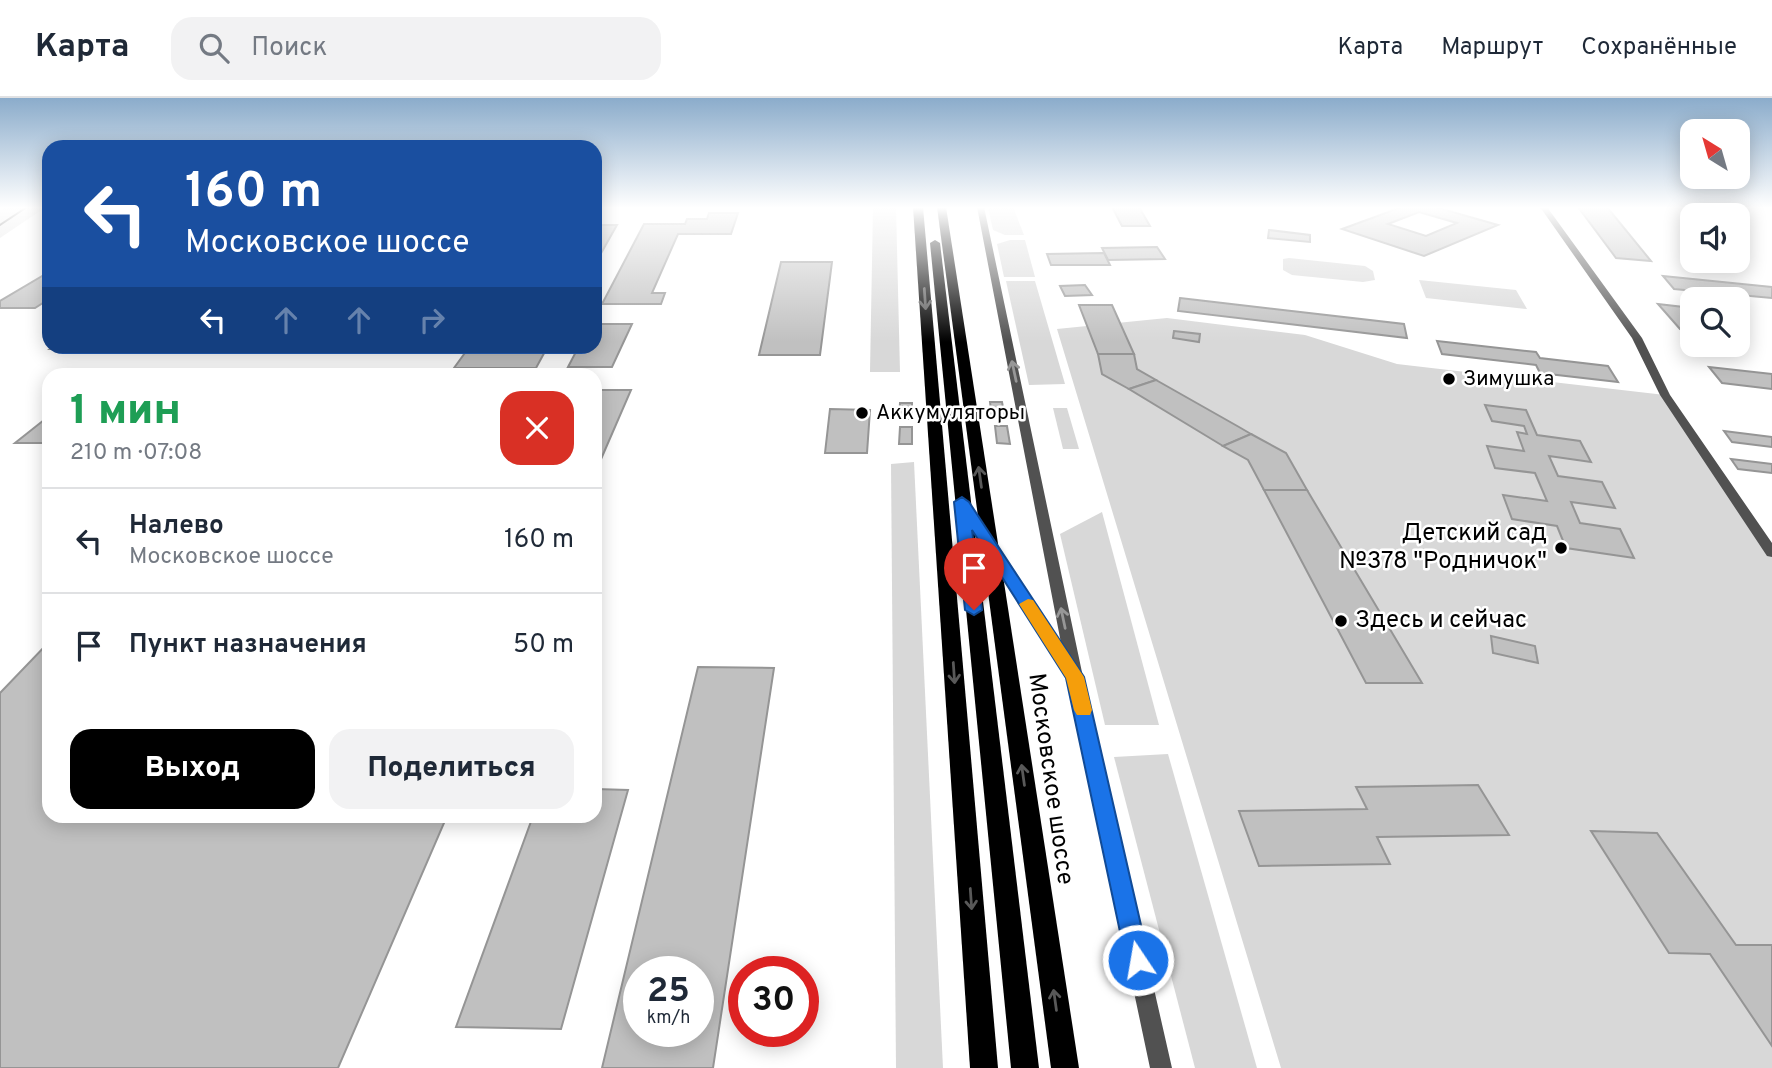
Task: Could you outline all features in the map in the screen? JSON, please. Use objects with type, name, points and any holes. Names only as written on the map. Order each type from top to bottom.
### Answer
[{"type":"main road","points":[[921,252],[984,1068]]},
{"type":"main road","points":[[936,252],[1025,1068]]},
{"type":"main road","name":"Московское шоссе","points":[[948,252],[1065,1068]]},
{"type":"street","points":[[989,252],[1075,677],[1161,1068]]},
{"type":"street","points":[[1575,252],[1637,338],[1665,395],[1772,553]]},
{"type":"street","points":[[962,502],[1075,677]]},
{"type":"shaded area","points":[[872,252],[897,252],[900,372],[870,372]]},
{"type":"shaded area","points":[[999,252],[1028,252],[1035,277],[1004,277]]},
{"type":"shaded area","points":[[1283,259],[1365,266],[1373,271],[1375,280],[1363,282],[1292,275],[1283,270]]},
{"type":"shaded area","points":[[1419,280],[1516,290],[1527,309],[1426,298]]},
{"type":"shaded area","points":[[1006,281],[1035,281],[1065,384],[1029,385]]},
{"type":"shaded area","points":[[1167,318],[1305,335],[1397,364],[1665,395],[1772,552],[1772,1068],[1281,1068],[1057,329]]},
{"type":"shaded area","points":[[1053,408],[1067,408],[1079,449],[1063,449]]},
{"type":"shaded area","points":[[914,462],[943,1068],[896,1068],[891,464]]},
{"type":"shaded area","points":[[1102,512],[1159,725],[1105,725],[1060,534]]},
{"type":"shaded area","points":[[1168,754],[1257,1068],[1195,1068],[1114,757]]},
{"type":"building","points":[[629,252],[670,252],[652,293],[665,293],[661,304],[602,304]]},
{"type":"building","points":[[1104,252],[1161,252],[1165,259],[1108,260]]},
{"type":"building","points":[[1413,252],[1433,252],[1424,256]]},
{"type":"building","points":[[1612,252],[1644,252],[1651,261],[1616,258]]},
{"type":"building","points":[[1104,253],[1110,265],[1051,265],[1047,254]]},
{"type":"building","points":[[781,262],[832,262],[820,355],[759,355]]},
{"type":"building","points":[[42,276],[42,304],[35,308],[0,308],[0,301]]},
{"type":"building","points":[[1663,276],[1772,287],[1772,298],[1750,296],[1750,287],[1674,289]]},
{"type":"building","points":[[1085,285],[1092,295],[1065,296],[1060,286]]},
{"type":"building","points":[[1180,298],[1404,324],[1407,338],[1178,311]]},
{"type":"building","points":[[1658,304],[1680,307],[1680,329]]},
{"type":"building","points":[[1079,305],[1112,305],[1134,354],[1098,354]]},
{"type":"building","points":[[602,324],[632,324],[612,367],[568,367],[575,354],[602,354]]},
{"type":"building","points":[[1174,331],[1200,334],[1199,342],[1173,338]]},
{"type":"building","points":[[1437,341],[1536,352],[1540,358],[1608,366],[1618,382],[1540,373],[1536,365],[1442,354]]},
{"type":"building","points":[[464,354],[544,354],[536,368],[454,368]]},
{"type":"building","points":[[1098,354],[1134,354],[1137,369],[1156,380],[1129,389],[1102,374]]},
{"type":"building","points":[[1709,367],[1772,374],[1772,389],[1722,383]]},
{"type":"building","points":[[1156,380],[1251,434],[1223,446],[1129,389]]},
{"type":"building","points":[[602,390],[631,390],[602,457]]},
{"type":"building","points":[[990,402],[1002,402],[1005,418],[992,418]]},
{"type":"building","points":[[900,403],[912,403],[912,419],[899,419]]},
{"type":"building","points":[[1485,405],[1526,410],[1537,435],[1580,441],[1591,462],[1549,456],[1558,476],[1602,482],[1615,508],[1571,502],[1580,523],[1620,529],[1634,558],[1566,548],[1557,526],[1512,519],[1503,495],[1547,501],[1535,473],[1495,468],[1487,446],[1524,451],[1517,432],[1527,434],[1524,426],[1492,421]]},
{"type":"building","points":[[830,409],[870,410],[867,453],[825,453]]},
{"type":"building","points":[[42,422],[42,443],[15,443]]},
{"type":"building","points":[[995,426],[1007,426],[1010,444],[997,443]]},
{"type":"building","points":[[900,427],[912,427],[912,444],[899,444]]},
{"type":"building","points":[[1724,431],[1772,437],[1772,447],[1732,442]]},
{"type":"building","points":[[1251,434],[1286,453],[1307,490],[1264,490],[1248,460],[1223,446]]},
{"type":"building","points":[[1731,459],[1772,464],[1772,473],[1738,469]]},
{"type":"building","points":[[1264,490],[1307,490],[1422,683],[1366,683]]},
{"type":"building","points":[[1491,636],[1535,646],[1538,663],[1493,653]]},
{"type":"building","points":[[42,649],[42,823],[444,823],[338,1068],[0,1068],[0,693]]},
{"type":"building","points":[[698,667],[774,668],[728,956],[713,1068],[602,1068],[623,980],[623,1047],[714,1047],[714,956],[629,956]]},
{"type":"building","points":[[1478,785],[1509,835],[1377,837],[1390,864],[1259,866],[1239,811],[1367,809],[1356,787]]},
{"type":"building","points":[[602,789],[628,790],[561,1029],[456,1027],[530,823],[602,823]]},
{"type":"building","points":[[1591,831],[1657,833],[1736,945],[1772,945],[1772,1046],[1710,954],[1669,953]]},
{"type":"slow traffic","points":[[1028,604],[1075,677],[1083,710]]},
{"type":"place","name":"Зимушка","points":[[1449,379]]},
{"type":"place","name":"Аккумуляторы","points":[[862,413]]},
{"type":"place","name":"Детский сад №378 \"Родничок\"","points":[[1561,548]]},
{"type":"place","name":"Здесь и сейчас","points":[[1341,621]]},
{"type":"route","points":[[974,610],[962,502],[1075,677],[1138,960]]}]
